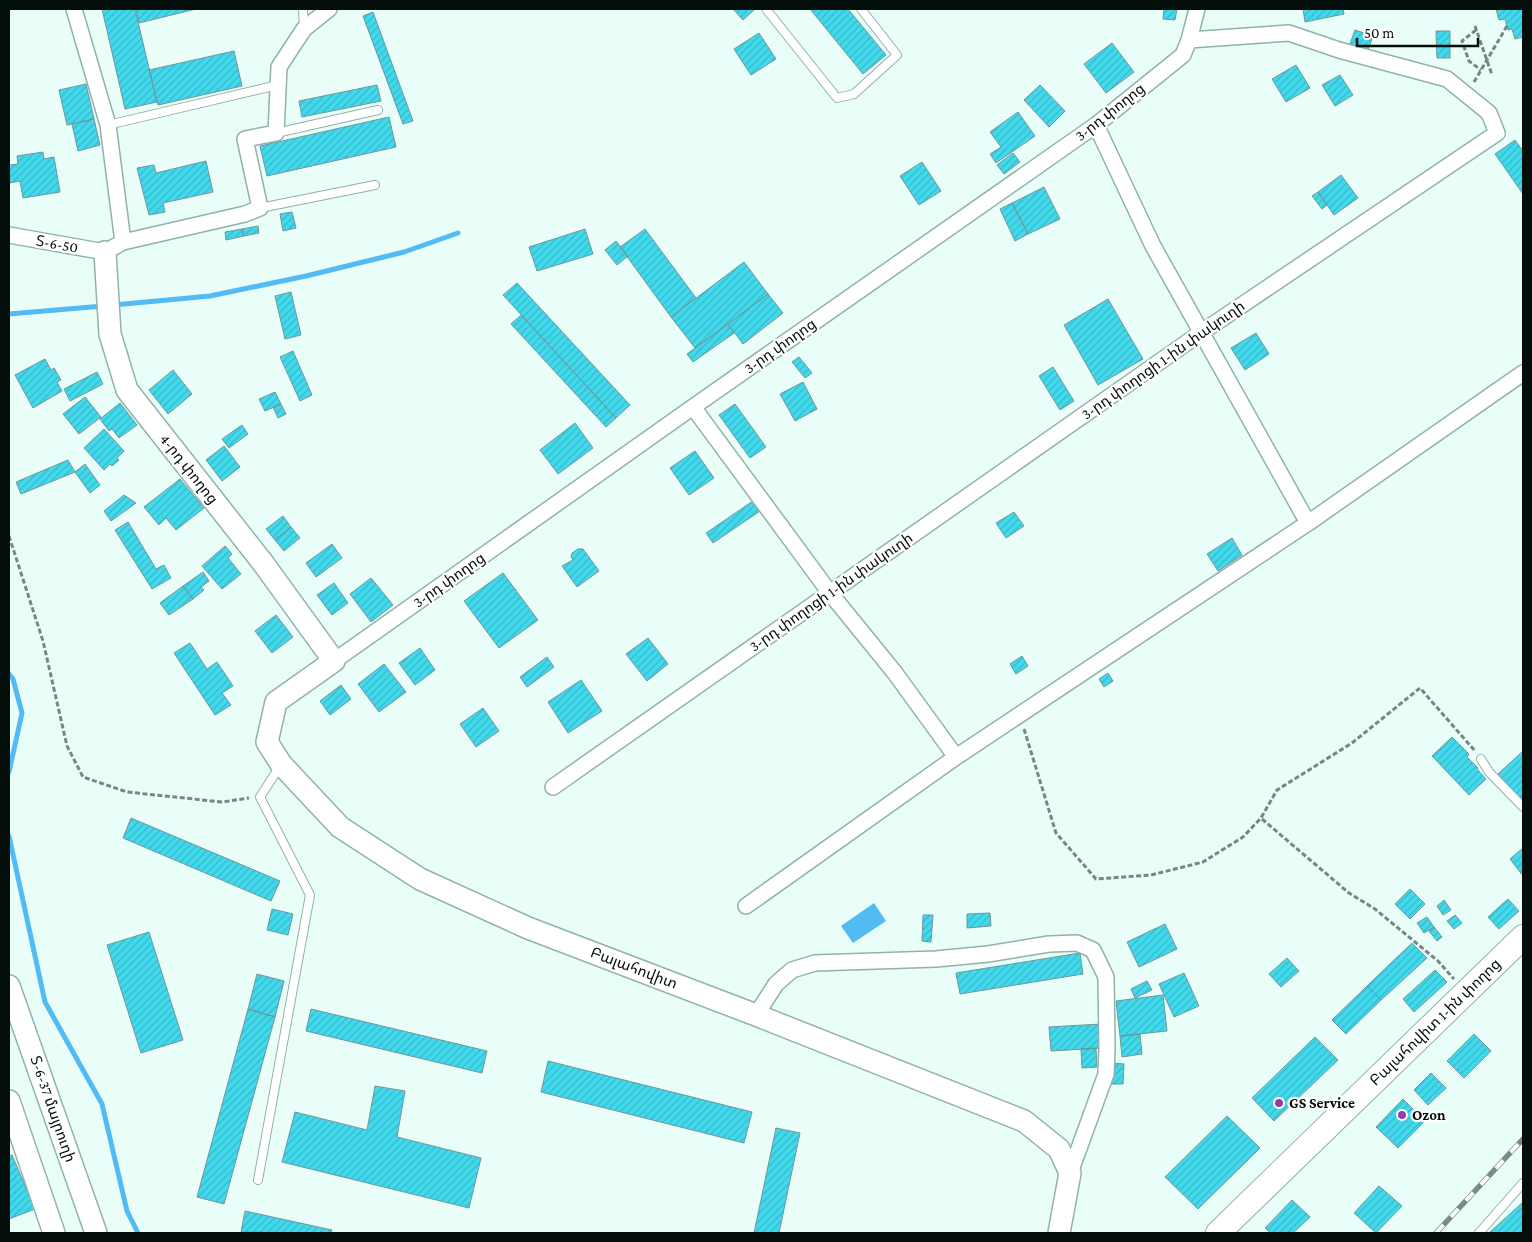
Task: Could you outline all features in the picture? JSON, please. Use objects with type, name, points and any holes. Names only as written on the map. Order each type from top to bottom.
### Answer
[{"type":"main road","name":"Բալահովիտ 1-ին փողոց","points":[[1218,1233],[1523,937]]},
{"type":"street","points":[[74,9],[108,125],[112,253],[260,208],[245,139],[276,133],[279,67],[304,29],[329,9]]},
{"type":"street","name":"3-րդ փողոց","points":[[334,662],[693,407],[1096,125],[1183,55],[1189,40],[1196,9]]},
{"type":"street","name":"3-րդ փողոցի 1-ին փակուղի","points":[[553,786],[1202,332],[1497,133],[1489,113],[1447,79],[1339,50],[1289,33],[1189,40]]},
{"type":"street","points":[[1096,125],[1153,246],[1308,523]]},
{"type":"street","name":"Տ-6-50","points":[[9,235],[112,253]]},
{"type":"street","name":"4-րդ փողոց","points":[[112,253],[110,334],[127,390],[263,564],[334,662]]},
{"type":"street","points":[[746,906],[956,757],[1308,523],[1523,374]]},
{"type":"street","points":[[693,407],[830,593],[895,673],[956,757]]},
{"type":"street","name":"Բալահովիտ","points":[[334,662],[276,702],[267,742],[281,764],[340,827],[420,879],[528,928],[756,1015],[1024,1121],[1059,1149],[1070,1173]]},
{"type":"street","points":[[756,1015],[776,984],[792,970],[815,963],[944,958],[988,954],[1050,944],[1077,944],[1093,950],[1106,977],[1106,1074],[1070,1173],[1059,1233]]},
{"type":"street","name":"Տ-6-37 մայրուղի","points":[[9,986],[96,1233]]},
{"type":"street","points":[[9,1101],[54,1233]]},
{"type":"lane","points":[[304,9],[304,29]]},
{"type":"lane","points":[[766,9],[837,98],[854,94],[897,55],[861,9]]},
{"type":"lane","points":[[108,125],[278,85]]},
{"type":"lane","points":[[276,133],[378,110]]},
{"type":"lane","points":[[260,208],[374,185]]},
{"type":"lane","points":[[1481,759],[1489,772],[1523,807]]},
{"type":"lane","points":[[258,1180],[310,895],[260,797],[281,764]]},
{"type":"lane","points":[[1479,1233],[1523,1183]]},
{"type":"path","points":[[1474,26],[1492,75]]},
{"type":"path","points":[[1472,84],[1507,26]]},
{"type":"path","points":[[1476,30],[1462,41],[1469,61],[1481,70]]},
{"type":"path","points":[[9,536],[43,641],[67,746],[83,777],[127,792],[222,802],[260,797]]},
{"type":"path","points":[[1019,714],[1056,833],[1096,880],[1151,875],[1203,862],[1243,837],[1262,818],[1277,790],[1352,743],[1420,688],[1481,759]]},
{"type":"path","points":[[1262,818],[1349,893],[1375,909],[1438,961],[1466,992]]},
{"type":"water","points":[[874,903],[886,921],[853,943],[841,926]]},
{"type":"building","points":[[102,9],[135,9],[157,102],[125,109]]},
{"type":"building","points":[[136,9],[196,9],[139,23]]},
{"type":"building","points":[[733,9],[755,9],[743,20]]},
{"type":"building","points":[[810,9],[848,9],[886,55],[863,74]]},
{"type":"building","points":[[1164,9],[1177,9],[1175,20],[1163,19]]},
{"type":"building","points":[[1303,9],[1343,9],[1344,14],[1305,22]]},
{"type":"building","points":[[1496,9],[1523,9],[1523,37],[1515,39],[1512,29],[1508,30],[1505,19],[1499,20]]},
{"type":"building","points":[[373,12],[413,121],[403,124],[363,16]]},
{"type":"building","points":[[1355,30],[1373,36],[1368,50],[1350,44]]},
{"type":"building","points":[[1436,31],[1450,31],[1450,58],[1437,58]]},
{"type":"building","points":[[759,33],[776,59],[751,75],[734,49]]},
{"type":"building","points":[[1112,43],[1134,72],[1106,93],[1084,64]]},
{"type":"building","points":[[234,51],[242,86],[158,105],[149,70]]},
{"type":"building","points":[[1296,65],[1310,88],[1286,102],[1272,79]]},
{"type":"building","points":[[1340,75],[1353,95],[1335,106],[1322,85]]},
{"type":"building","points":[[86,84],[94,119],[67,125],[59,90]]},
{"type":"building","points":[[377,85],[381,101],[302,117],[299,101]]},
{"type":"building","points":[[1040,85],[1065,111],[1049,127],[1024,100]]},
{"type":"building","points":[[1018,112],[1035,136],[996,163],[990,154],[1001,147],[990,132]]},
{"type":"building","points":[[389,117],[396,147],[267,176],[260,146]]},
{"type":"building","points":[[94,119],[100,145],[78,151],[72,124]]},
{"type":"building","points":[[1515,140],[1523,151],[1523,194],[1495,154]]},
{"type":"building","points":[[43,152],[44,159],[54,157],[60,192],[23,198],[20,181],[10,183],[9,165],[18,164],[17,156]]},
{"type":"building","points":[[1013,153],[1020,162],[1004,174],[997,165]]},
{"type":"building","points":[[206,161],[213,192],[163,203],[165,212],[149,215],[137,168],[154,165],[156,173]]},
{"type":"building","points":[[922,162],[941,191],[919,205],[900,176]]},
{"type":"building","points":[[1341,175],[1358,198],[1334,215],[1318,192]]},
{"type":"building","points":[[1044,187],[1060,219],[1028,234],[1012,203]]},
{"type":"building","points":[[1318,192],[1327,205],[1322,209],[1312,196]]},
{"type":"building","points":[[1012,203],[1028,234],[1015,241],[1000,209]]},
{"type":"building","points":[[292,212],[296,228],[283,231],[280,214]]},
{"type":"building","points":[[258,226],[259,233],[244,236],[242,229]]},
{"type":"building","points":[[242,229],[244,236],[226,240],[225,232]]},
{"type":"building","points":[[585,229],[593,254],[537,271],[529,247]]},
{"type":"building","points":[[645,229],[696,298],[671,317],[620,247]]},
{"type":"building","points":[[616,241],[628,256],[617,265],[605,250]]},
{"type":"building","points":[[744,262],[768,294],[695,348],[671,317]]},
{"type":"building","points":[[517,283],[630,405],[616,418],[503,295]]},
{"type":"building","points":[[291,292],[301,335],[285,339],[275,296]]},
{"type":"building","points":[[768,294],[783,313],[743,344],[728,324]]},
{"type":"building","points":[[1108,299],[1143,359],[1098,385],[1064,325]]},
{"type":"building","points":[[521,315],[616,418],[606,427],[511,324]]},
{"type":"building","points":[[728,324],[734,333],[693,362],[687,354]]},
{"type":"building","points":[[1256,333],[1269,354],[1245,370],[1231,348]]},
{"type":"building","points":[[293,351],[312,395],[300,401],[280,357]]},
{"type":"building","points":[[799,357],[812,373],[805,378],[792,362]]},
{"type":"building","points":[[45,359],[51,370],[54,368],[61,380],[57,382],[62,391],[33,408],[15,375]]},
{"type":"building","points":[[1053,367],[1074,401],[1060,410],[1039,376]]},
{"type":"building","points":[[173,370],[192,394],[168,414],[149,390]]},
{"type":"building","points":[[97,372],[103,384],[70,401],[64,389]]},
{"type":"building","points":[[803,382],[817,409],[795,421],[780,394]]},
{"type":"building","points":[[275,392],[281,404],[265,411],[259,399]]},
{"type":"building","points":[[85,397],[101,417],[79,434],[63,414]]},
{"type":"building","points":[[120,403],[137,425],[119,438],[112,429],[109,431],[100,419]]},
{"type":"building","points":[[281,404],[286,414],[278,418],[273,407]]},
{"type":"building","points":[[735,404],[766,447],[750,458],[719,415]]},
{"type":"building","points":[[575,423],[593,448],[558,474],[540,450]]},
{"type":"building","points":[[242,425],[248,434],[229,448],[222,439]]},
{"type":"building","points":[[104,429],[124,451],[117,458],[119,460],[112,466],[110,464],[104,470],[84,448]]},
{"type":"building","points":[[224,446],[240,467],[222,481],[206,460]]},
{"type":"building","points":[[695,451],[714,478],[689,495],[670,468]]},
{"type":"building","points":[[68,460],[75,472],[21,494],[16,482]]},
{"type":"building","points":[[85,464],[100,485],[90,493],[75,472]]},
{"type":"building","points":[[180,479],[204,508],[176,530],[166,518],[159,525],[144,507]]},
{"type":"building","points":[[124,495],[136,503],[111,521],[104,511]]},
{"type":"building","points":[[753,501],[760,511],[713,543],[706,533]]},
{"type":"building","points":[[1014,512],[1024,526],[1006,538],[996,523]]},
{"type":"building","points":[[283,516],[291,527],[275,540],[266,529]]},
{"type":"building","points":[[128,522],[156,569],[164,565],[171,578],[152,589],[115,530]]},
{"type":"building","points":[[291,527],[300,538],[284,551],[275,540]]},
{"type":"building","points":[[1232,538],[1242,555],[1218,571],[1207,554]]},
{"type":"building","points":[[332,544],[342,558],[316,577],[306,563]]},
{"type":"building","points":[[225,546],[232,554],[228,558],[241,574],[222,589],[202,566]]},
{"type":"building","points":[[578,549],[583,549],[599,571],[577,587],[562,566],[573,560],[571,557],[572,553]]},
{"type":"building","points":[[203,572],[209,581],[201,587],[204,590],[193,599],[183,586]]},
{"type":"building","points":[[503,573],[538,620],[499,648],[464,601]]},
{"type":"building","points":[[371,578],[393,605],[371,622],[350,594]]},
{"type":"building","points":[[334,583],[348,603],[332,615],[317,595]]},
{"type":"building","points":[[183,586],[193,599],[169,615],[160,603]]},
{"type":"building","points":[[276,615],[293,637],[272,653],[255,631]]},
{"type":"building","points":[[648,638],[668,664],[647,681],[626,654]]},
{"type":"building","points":[[190,643],[207,669],[217,662],[233,686],[222,693],[231,705],[215,715],[174,653]]},
{"type":"building","points":[[420,648],[435,670],[415,685],[399,663]]},
{"type":"building","points":[[1022,656],[1028,666],[1016,674],[1010,664]]},
{"type":"building","points":[[547,657],[554,667],[527,687],[520,677]]},
{"type":"building","points":[[384,664],[406,692],[379,712],[358,684]]},
{"type":"building","points":[[1108,673],[1113,681],[1104,687],[1099,679]]},
{"type":"building","points":[[581,680],[602,711],[568,733],[548,702]]},
{"type":"building","points":[[341,685],[351,699],[330,715],[320,701]]},
{"type":"building","points":[[483,708],[499,731],[476,747],[460,724]]},
{"type":"building","points":[[1452,737],[1469,754],[1467,757],[1486,779],[1469,795],[1432,756]]},
{"type":"building","points":[[1523,751],[1523,802],[1498,774]]},
{"type":"building","points":[[131,818],[280,881],[271,901],[123,838]]},
{"type":"building","points":[[1523,848],[1523,876],[1510,859]]},
{"type":"building","points":[[1410,889],[1425,904],[1410,919],[1395,904]]},
{"type":"building","points":[[1508,899],[1519,911],[1499,929],[1488,917]]},
{"type":"building","points":[[1444,900],[1451,910],[1443,915],[1437,906]]},
{"type":"building","points":[[272,909],[293,914],[288,935],[267,930]]},
{"type":"building","points":[[990,913],[991,926],[967,928],[967,914]]},
{"type":"building","points":[[923,915],[933,915],[931,942],[922,941]]},
{"type":"building","points":[[1455,915],[1462,923],[1454,929],[1447,921]]},
{"type":"building","points":[[1427,917],[1434,927],[1424,933],[1417,923]]},
{"type":"building","points":[[1165,924],[1177,949],[1139,967],[1127,942]]},
{"type":"building","points":[[1434,927],[1442,937],[1437,941],[1429,931]]},
{"type":"building","points":[[149,932],[183,1040],[141,1053],[107,945]]},
{"type":"building","points":[[1412,943],[1427,958],[1381,1000],[1367,986]]},
{"type":"building","points":[[1080,953],[1083,974],[960,994],[956,973]]},
{"type":"building","points":[[1287,958],[1299,971],[1281,987],[1269,974]]},
{"type":"building","points":[[1435,970],[1447,982],[1414,1012],[1403,999]]},
{"type":"building","points":[[1184,973],[1199,1006],[1174,1017],[1159,984]]},
{"type":"building","points":[[257,974],[284,981],[275,1017],[248,1009]]},
{"type":"building","points":[[1147,981],[1152,990],[1135,998],[1131,989]]},
{"type":"building","points":[[1367,986],[1381,1000],[1346,1034],[1332,1020]]},
{"type":"building","points":[[1163,995],[1167,1031],[1120,1036],[1116,1001]]},
{"type":"building","points":[[248,1009],[275,1017],[224,1204],[197,1197]]},
{"type":"building","points":[[311,1009],[487,1051],[482,1073],[306,1031]]},
{"type":"building","points":[[1101,1024],[1103,1048],[1051,1051],[1049,1027]]},
{"type":"building","points":[[1140,1034],[1142,1054],[1122,1057],[1120,1036]]},
{"type":"building","points":[[1474,1034],[1491,1051],[1464,1078],[1447,1061]]},
{"type":"building","points":[[1315,1037],[1338,1060],[1274,1121],[1252,1098]]},
{"type":"building","points":[[1096,1048],[1097,1067],[1082,1068],[1081,1049]]},
{"type":"building","points":[[548,1061],[752,1112],[744,1143],[541,1092]]},
{"type":"building","points":[[1112,1063],[1124,1064],[1123,1084],[1111,1084]]},
{"type":"building","points":[[1431,1073],[1446,1088],[1428,1105],[1414,1090]]},
{"type":"building","points":[[375,1086],[405,1091],[397,1137],[481,1158],[469,1208],[282,1162],[295,1112],[367,1130]]},
{"type":"building","points":[[1403,1099],[1425,1121],[1398,1148],[1376,1127]]},
{"type":"building","points":[[1227,1116],[1260,1148],[1198,1209],[1165,1177]]},
{"type":"building","points":[[776,1128],[800,1133],[779,1233],[754,1233]]},
{"type":"building","points":[[12,1155],[35,1209],[9,1219],[9,1156]]},
{"type":"building","points":[[1379,1186],[1402,1206],[1376,1233],[1354,1213]]},
{"type":"building","points":[[1292,1200],[1310,1217],[1293,1233],[1271,1233],[1265,1228]]},
{"type":"building","points":[[1523,1202],[1523,1233],[1489,1233]]},
{"type":"building","points":[[245,1211],[332,1230],[331,1233],[241,1232]]},
{"type":"waterway","points":[[114,305],[210,296],[306,276],[404,252],[458,233]]},
{"type":"waterway","points":[[9,314],[103,306]]},
{"type":"waterway","points":[[9,674],[13,679],[22,713],[9,772]]},
{"type":"waterway","points":[[9,836],[45,1002],[102,1104],[127,1211],[138,1233]]},
{"type":"railway","points":[[1436,1233],[1523,1139]]},
{"type":"place","name":"GS Service","points":[[1279,1103]]},
{"type":"place","name":"Ozon","points":[[1402,1115]]}]
